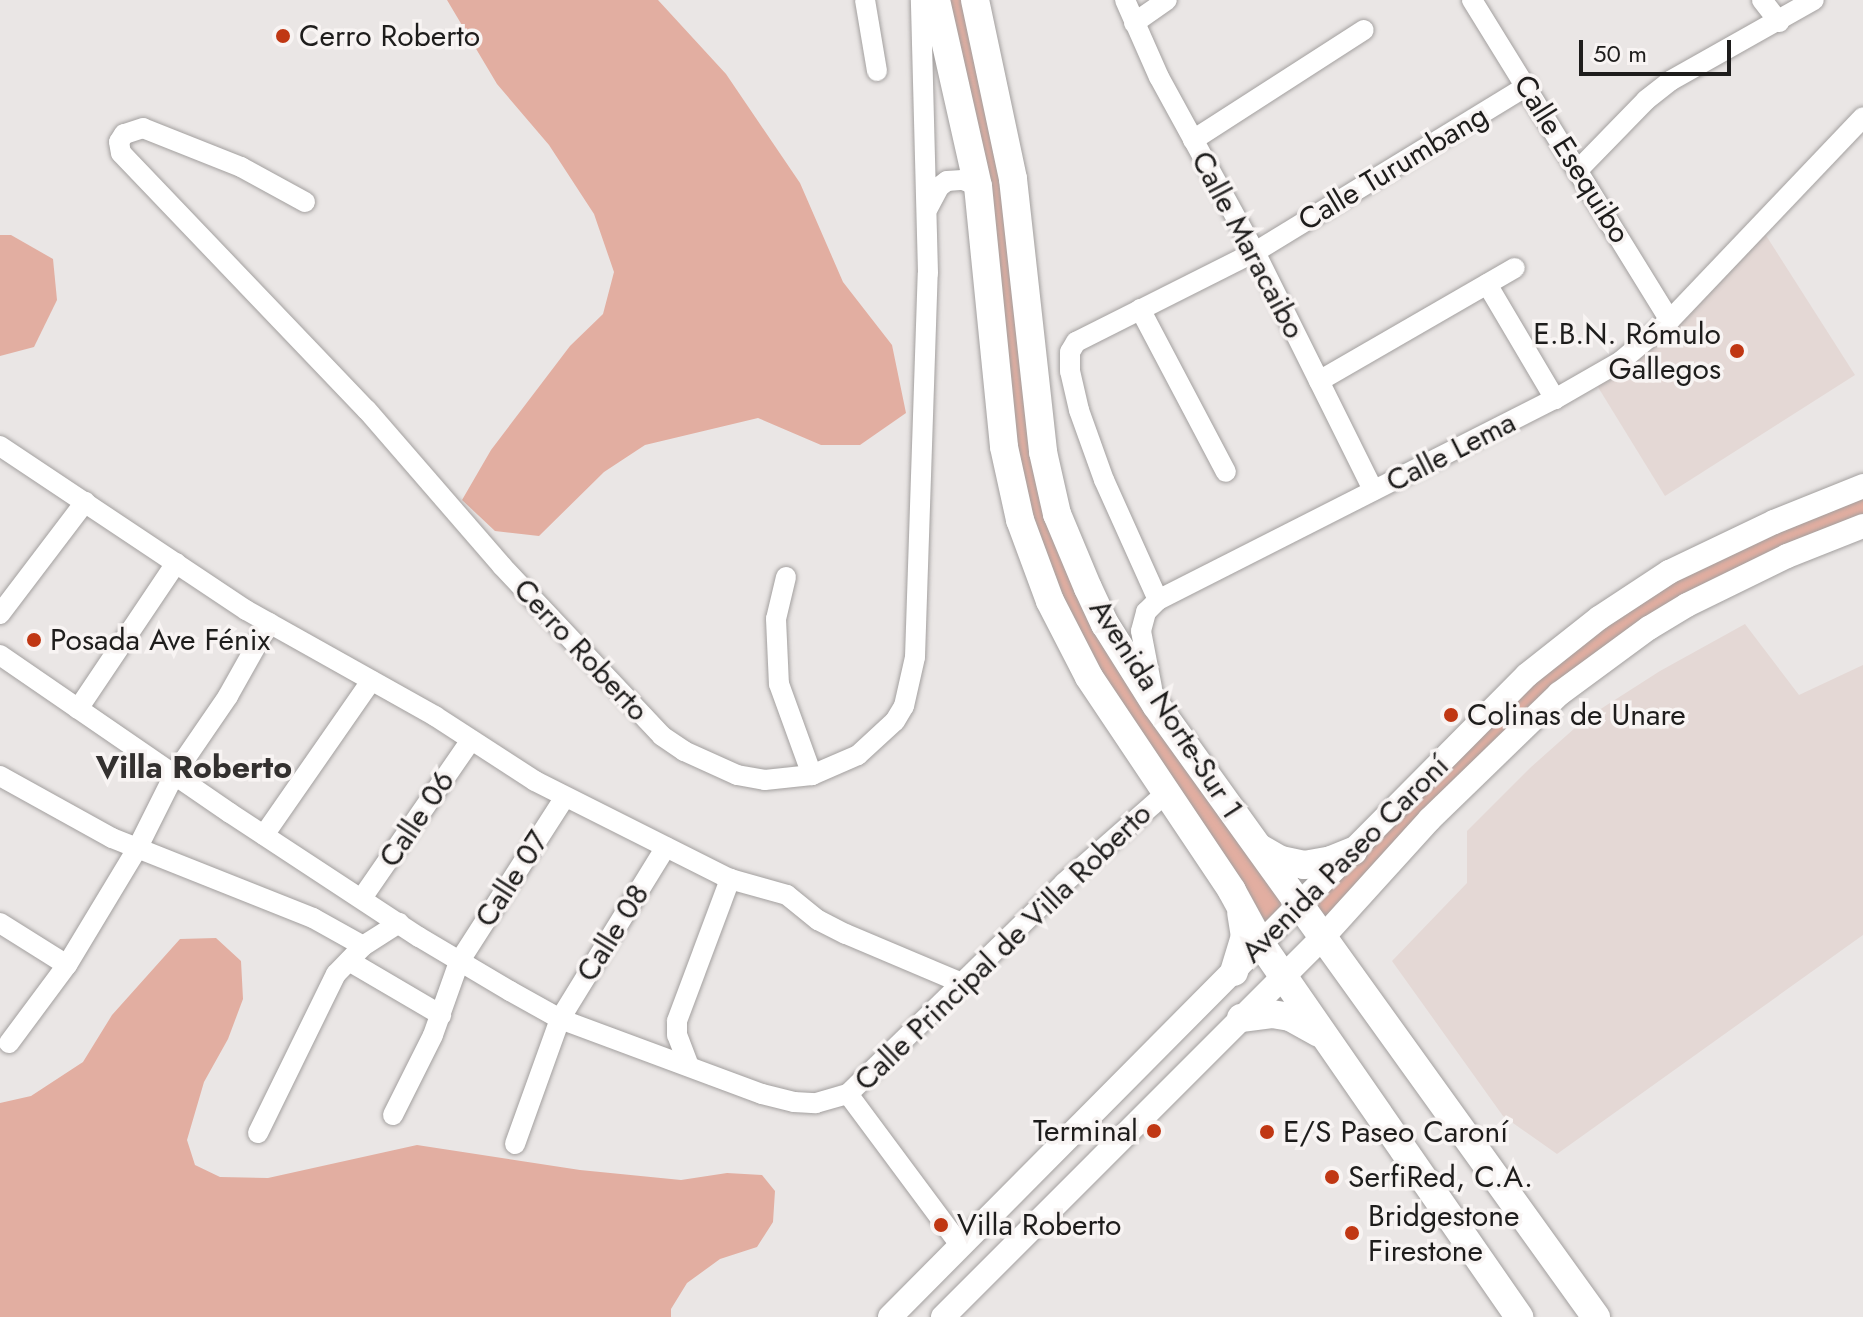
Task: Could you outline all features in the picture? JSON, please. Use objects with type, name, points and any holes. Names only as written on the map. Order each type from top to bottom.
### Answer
[{"type":"main road","name":"Avenida Norte-Sur 1","points":[[936,0],[978,186],[998,407],[1020,520],[1033,560],[1068,641],[1232,891],[1261,944],[1519,1317]]},
{"type":"main road","name":"Avenida Norte-Sur 1","points":[[975,0],[1013,179],[1038,419],[1049,484],[1057,514],[1088,588],[1105,624],[1156,705],[1596,1317]]},
{"type":"main road","points":[[1255,845],[1281,860],[1304,865],[1331,860],[1353,851]]},
{"type":"main road","points":[[1232,891],[1242,914],[1245,937],[1234,972]]},
{"type":"main road","points":[[1241,1018],[1272,1014],[1290,1017],[1325,1038]]},
{"type":"street","points":[[865,0],[877,71]]},
{"type":"street","name":"Cerro Roberto","points":[[305,202],[241,167],[143,128],[124,134],[119,142],[121,153],[367,410],[502,566],[662,736],[684,751],[737,775],[765,780],[812,775],[858,755],[877,740],[904,706],[911,683],[916,615],[928,208],[921,0]]},
{"type":"street","name":"Calle Maracaibo","points":[[1125,0],[1193,140],[1255,252],[1373,490]]},
{"type":"street","points":[[1134,23],[1167,0]]},
{"type":"street","name":"Calle Esequibo","points":[[1472,0],[1670,320]]},
{"type":"street","points":[[1762,0],[1779,22]]},
{"type":"street","points":[[1579,169],[1646,100],[1670,81],[1814,0]]},
{"type":"street","points":[[1193,140],[1364,30]]},
{"type":"street","name":"Calle Turumbang","points":[[1158,600],[1104,480],[1079,410],[1070,371],[1070,352],[1087,336],[1255,252],[1527,86]]},
{"type":"street","name":"Calle Lema","points":[[1158,600],[1555,399],[1621,361],[1670,320],[1863,117]]},
{"type":"street","points":[[928,208],[939,187],[947,181],[963,180],[978,186]]},
{"type":"street","points":[[1319,381],[1515,268]]},
{"type":"street","points":[[1487,284],[1555,399]]},
{"type":"street","points":[[1140,309],[1226,472]]},
{"type":"street","points":[[0,446],[269,623],[565,797],[730,879],[787,895],[818,920],[962,983]]},
{"type":"street","name":"Avenida Paseo Caroní","points":[[890,1317],[1527,675],[1599,618],[1669,572],[1718,547],[1863,486]]},
{"type":"street","points":[[0,614],[85,502]]},
{"type":"street","name":"Avenida Paseo Caroní","points":[[943,1317],[1323,937],[1430,819],[1571,684],[1638,635],[1687,605],[1787,556],[1863,526]]},
{"type":"street","points":[[78,709],[176,563]]},
{"type":"street","points":[[786,577],[776,619],[779,684],[812,775]]},
{"type":"street","points":[[1156,705],[1141,631],[1146,612],[1158,600]]},
{"type":"street","points":[[9,1043],[67,965],[137,849],[174,775],[228,696],[269,623]]},
{"type":"street","name":"Calle Principal de Villa Roberto","points":[[0,655],[174,775],[459,962],[560,1019],[762,1094],[794,1102],[816,1103],[848,1094],[1064,883],[1166,793]]},
{"type":"street","points":[[264,835],[371,681]]},
{"type":"street","name":"Calle 06","points":[[362,898],[471,740]]},
{"type":"street","points":[[0,776],[87,826],[137,849],[313,918],[356,954],[441,1015]]},
{"type":"street","name":"Calle 07","points":[[393,1115],[441,1015],[459,962],[565,797]]},
{"type":"street","name":"Calle 08","points":[[515,1144],[560,1019],[666,847]]},
{"type":"street","points":[[689,1066],[677,1035],[677,1021],[730,879]]},
{"type":"street","points":[[0,923],[67,965]]},
{"type":"street","points":[[258,1133],[336,974],[356,954],[399,923]]},
{"type":"street","points":[[848,1094],[961,1246]]},
{"type":"shaded area","points":[[447,0],[658,0],[726,74],[800,183],[843,282],[892,345],[906,413],[860,445],[821,445],[758,418],[645,445],[604,472],[539,536],[495,531],[462,500],[491,450],[570,346],[603,314],[614,272],[594,214],[549,145],[497,84]]},
{"type":"shaded area","points":[[936,0],[975,0],[1072,550],[1299,905],[1261,944],[1033,560]]},
{"type":"shaded area","name":"E.B.N. Rómulo Gallegos","points":[[1760,226],[1855,375],[1665,496],[1593,379]]},
{"type":"shaded area","points":[[0,235],[11,235],[53,259],[57,300],[34,347],[0,356]]},
{"type":"shaded area","points":[[1863,486],[1863,526],[1608,656],[1323,937],[1299,905],[1599,618]]},
{"type":"shaded area","points":[[1745,624],[1799,695],[1863,665],[1863,935],[1557,1154],[1503,1116],[1392,961],[1467,883],[1467,831],[1530,768],[1585,719],[1660,671]]},
{"type":"shaded area","points":[[216,938],[241,961],[243,999],[228,1039],[204,1082],[187,1140],[195,1165],[220,1177],[268,1178],[417,1145],[580,1170],[681,1180],[727,1173],[762,1175],[775,1191],[773,1222],[757,1247],[720,1259],[687,1283],[671,1309],[671,1317],[0,1317],[0,1103],[31,1096],[83,1062],[112,1015],[180,939]]},
{"type":"place","name":"Cerro Roberto","points":[[283,36]]},
{"type":"place","name":"E.B.N. Rómulo Gallegos","points":[[1737,351]]},
{"type":"place","name":"Posada Ave Fénix","points":[[34,640]]},
{"type":"place","name":"Colinas de Unare","points":[[1451,715]]},
{"type":"place","name":"Terminal","points":[[1154,1131]]},
{"type":"place","name":"E/S Paseo Caroní","points":[[1267,1132]]},
{"type":"place","name":"SerfiRed, C.A.","points":[[1332,1177]]},
{"type":"place","name":"Villa Roberto","points":[[941,1225]]},
{"type":"place","name":"Bridgestone Firestone","points":[[1352,1233]]},
{"type":"district","name":"Villa Roberto","points":[[194,767]]}]
